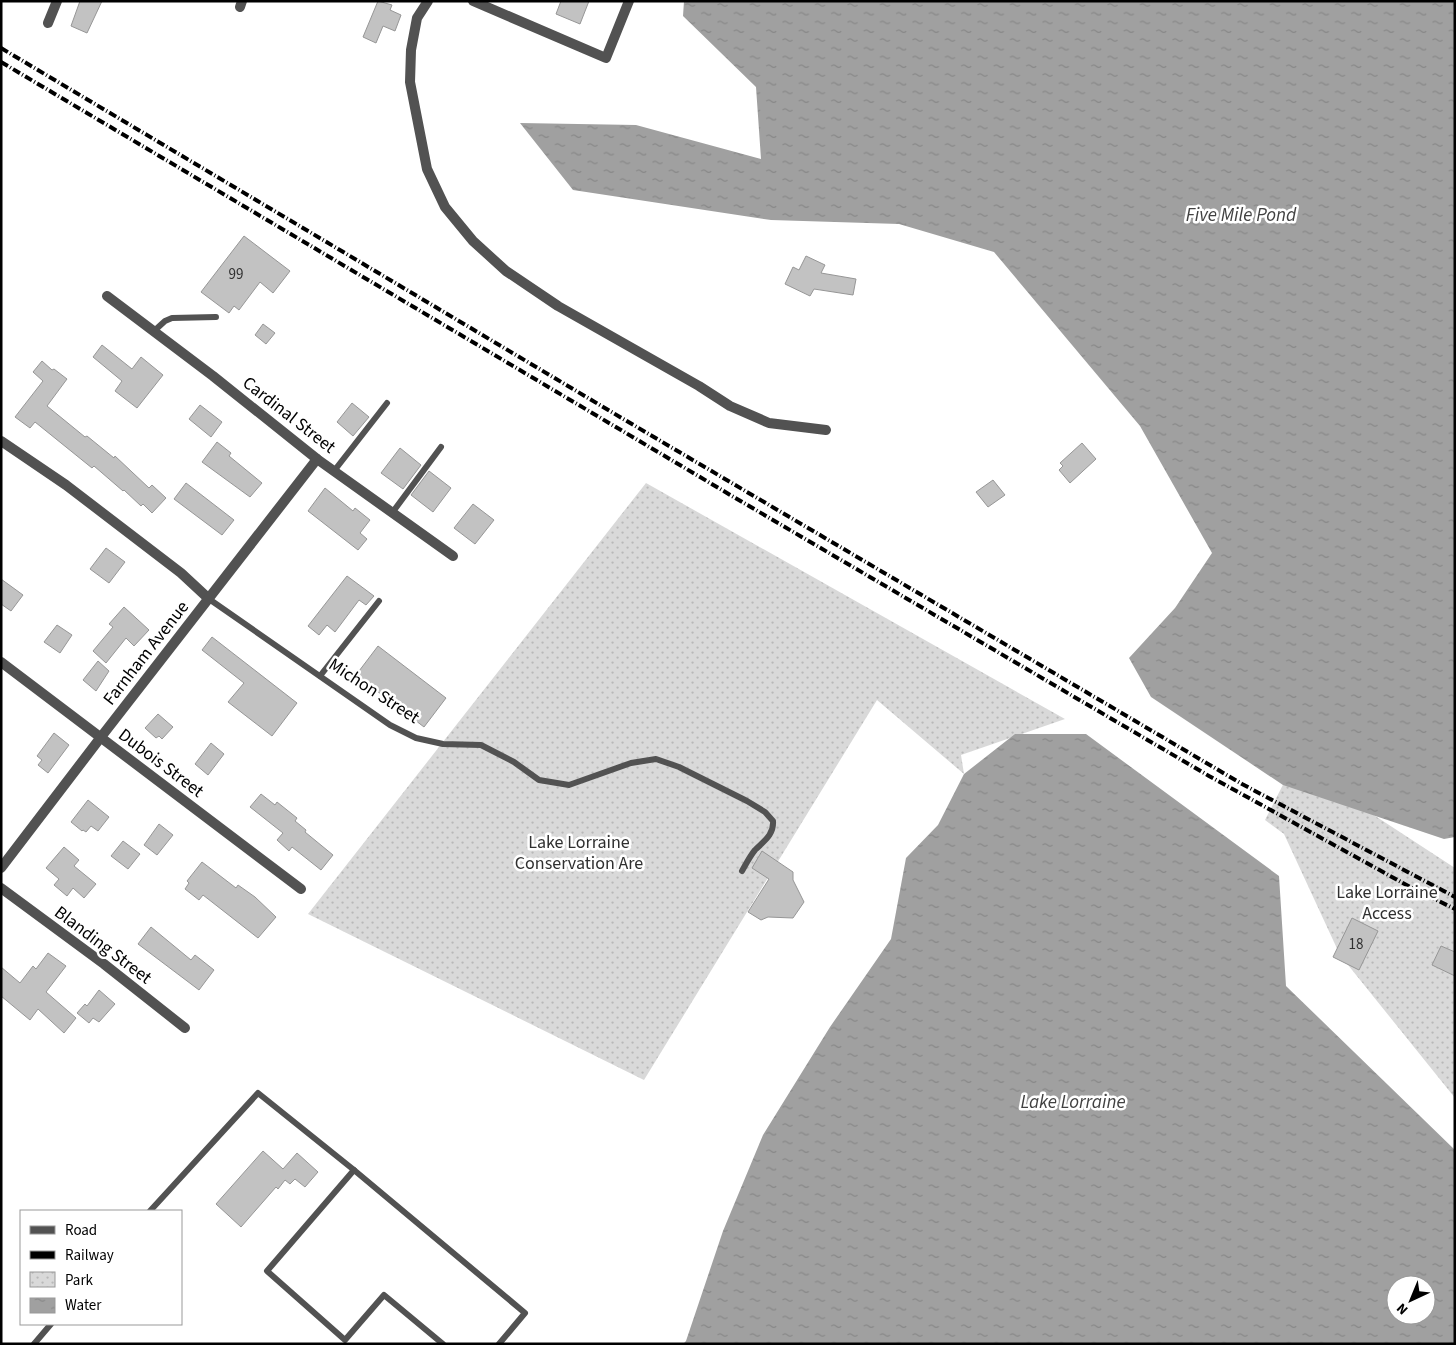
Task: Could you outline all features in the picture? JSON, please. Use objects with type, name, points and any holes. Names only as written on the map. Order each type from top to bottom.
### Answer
[{"type":"street","points":[[48,23],[58,1]]},
{"type":"street","points":[[428,1],[417,18],[411,50],[410,82],[427,169],[445,207],[473,241],[506,271],[558,306],[699,386],[730,406],[769,423],[826,430]]},
{"type":"street","points":[[473,1],[606,58],[629,1]]},
{"type":"street","name":"Cardinal Street","points":[[107,296],[318,459],[453,556]]},
{"type":"street","name":"Michon Street","points":[[1,441],[66,485],[181,573],[209,599]]},
{"type":"street","name":"Farnham Avenue","points":[[1,868],[318,459]]},
{"type":"street","name":"Dubois Street","points":[[1,662],[301,889]]},
{"type":"street","name":"Blanding Street","points":[[1,888],[104,964],[185,1028]]},
{"type":"lane","points":[[154,331],[164,321],[172,318],[216,317]]},
{"type":"lane","points":[[334,471],[387,403]]},
{"type":"lane","points":[[392,513],[441,447]]},
{"type":"lane","name":"Michon Street","points":[[209,599],[390,725],[416,738],[443,744],[481,746],[514,762],[539,780],[569,785],[631,763],[656,759],[679,767],[747,801],[764,812],[773,821],[774,829],[754,852],[742,871]]},
{"type":"lane","points":[[320,676],[379,601]]},
{"type":"lane","points":[[151,1210],[258,1093],[354,1170],[525,1313],[499,1344]]},
{"type":"lane","points":[[354,1170],[267,1271],[345,1340],[384,1295],[443,1344]]},
{"type":"lane","points":[[34,1344],[50,1325]]},
{"type":"green space","name":"Lake Lorraine Conservation Are","points":[[646,483],[1065,719],[961,755],[964,774],[877,700],[644,1080],[308,914]]},
{"type":"green space","name":"Lake Lorraine Access","points":[[1294,763],[1455,868],[1455,1098],[1340,955],[1284,834],[1265,820]]},
{"type":"water","name":"Five Mile Pond","points":[[684,1],[1455,1],[1455,837],[1444,839],[1283,785],[1151,697],[1129,658],[1175,608],[1212,553],[1140,426],[994,252],[899,224],[771,220],[573,190],[520,123],[636,125],[761,159],[756,87],[683,16]]},
{"type":"water","name":"Lake Lorraine","points":[[1015,734],[1086,734],[1279,876],[1286,986],[1455,1150],[1455,1344],[683,1344],[686,1341],[723,1231],[763,1135],[830,1027],[891,939],[906,858],[938,825],[964,774]]},
{"type":"building","points":[[80,1],[102,1],[87,33],[71,26]]},
{"type":"building","points":[[378,1],[392,5],[390,10],[401,15],[395,31],[383,26],[376,43],[363,37]]},
{"type":"building","points":[[561,1],[589,1],[580,24],[556,14]]},
{"type":"building","points":[[244,236],[290,271],[273,293],[260,282],[239,310],[234,306],[229,313],[201,292]]},
{"type":"building","points":[[806,256],[825,265],[821,273],[856,279],[853,295],[814,289],[810,296],[785,284],[793,267],[799,270]]},
{"type":"building","points":[[263,324],[275,333],[266,344],[255,335]]},
{"type":"building","points":[[102,345],[132,369],[141,357],[163,375],[137,408],[115,391],[122,381],[93,357]]},
{"type":"building","points":[[42,361],[67,379],[47,406],[85,437],[87,436],[114,458],[115,456],[149,488],[152,485],[166,498],[152,513],[143,504],[141,506],[94,466],[92,468],[35,422],[30,428],[15,417],[43,381],[33,372]]},
{"type":"building","points":[[352,403],[369,417],[353,436],[337,422]]},
{"type":"building","points":[[200,405],[222,422],[211,437],[189,419]]},
{"type":"building","points":[[217,442],[231,453],[229,456],[262,483],[250,497],[202,462]]},
{"type":"building","points":[[1082,443],[1096,459],[1070,483],[1059,470],[1063,466],[1060,463]]},
{"type":"building","points":[[400,448],[421,465],[403,489],[381,473]]},
{"type":"building","points":[[429,471],[451,488],[433,512],[411,495]]},
{"type":"building","points":[[993,480],[1005,495],[988,507],[976,492]]},
{"type":"building","points":[[186,483],[234,520],[222,535],[174,499]]},
{"type":"building","points":[[325,488],[353,511],[355,508],[370,520],[360,533],[367,539],[358,550],[308,511]]},
{"type":"building","points":[[473,504],[494,520],[475,544],[454,528]]},
{"type":"building","points":[[106,548],[125,562],[109,583],[90,569]]},
{"type":"building","points":[[347,576],[374,596],[366,605],[359,600],[335,632],[327,625],[319,635],[308,626]]},
{"type":"building","points":[[1,579],[23,595],[11,611],[1,604]]},
{"type":"building","points":[[124,607],[149,630],[134,646],[126,638],[106,663],[93,651],[113,627],[109,624]]},
{"type":"building","points":[[57,625],[72,635],[60,653],[44,642]]},
{"type":"building","points":[[212,637],[297,703],[272,736],[228,702],[244,683],[202,650]]},
{"type":"building","points":[[378,646],[446,698],[424,727],[356,675]]},
{"type":"building","points":[[98,661],[109,671],[96,691],[83,680]]},
{"type":"building","points":[[158,714],[173,727],[162,739],[159,736],[156,738],[145,728]]},
{"type":"building","points":[[54,733],[69,745],[48,773],[38,765],[42,760],[37,756]]},
{"type":"building","points":[[211,743],[224,754],[208,775],[195,764]]},
{"type":"building","points":[[261,794],[275,805],[277,802],[297,818],[295,821],[306,830],[305,832],[333,855],[321,870],[292,847],[289,851],[277,840],[283,833],[250,807]]},
{"type":"building","points":[[88,800],[109,817],[98,831],[91,826],[86,832],[82,831],[71,822]]},
{"type":"building","points":[[159,824],[173,835],[157,855],[144,845]]},
{"type":"building","points":[[123,841],[140,854],[128,869],[111,856]]},
{"type":"building","points":[[64,847],[79,860],[74,866],[96,884],[84,898],[73,888],[67,896],[54,885],[59,879],[46,868]]},
{"type":"building","points":[[762,851],[793,872],[793,880],[804,902],[793,918],[768,917],[761,920],[748,912],[769,879],[752,868]]},
{"type":"building","points":[[202,862],[236,888],[238,885],[255,897],[276,917],[258,938],[203,895],[199,900],[185,889],[189,883],[187,881]]},
{"type":"building","points":[[1352,918],[1378,931],[1359,970],[1333,957]]},
{"type":"building","points":[[151,927],[191,960],[195,955],[214,970],[199,990],[138,944]]},
{"type":"building","points":[[1441,946],[1455,952],[1455,976],[1432,965]]},
{"type":"building","points":[[48,953],[66,966],[46,992],[76,1018],[64,1033],[38,1009],[30,1020],[1,996],[1,967],[20,983],[33,966],[36,969]]},
{"type":"building","points":[[99,990],[115,1004],[99,1022],[93,1018],[89,1023],[77,1013],[85,1004],[87,1006]]},
{"type":"building","points":[[263,1151],[283,1169],[297,1153],[318,1172],[305,1187],[295,1179],[290,1184],[285,1180],[278,1189],[276,1187],[241,1227],[216,1204]]},
{"type":"railway","points":[[1,48],[625,420],[1242,784],[1455,897]]},
{"type":"railway","points":[[1,62],[732,496],[1209,776],[1412,888],[1455,909]]}]
